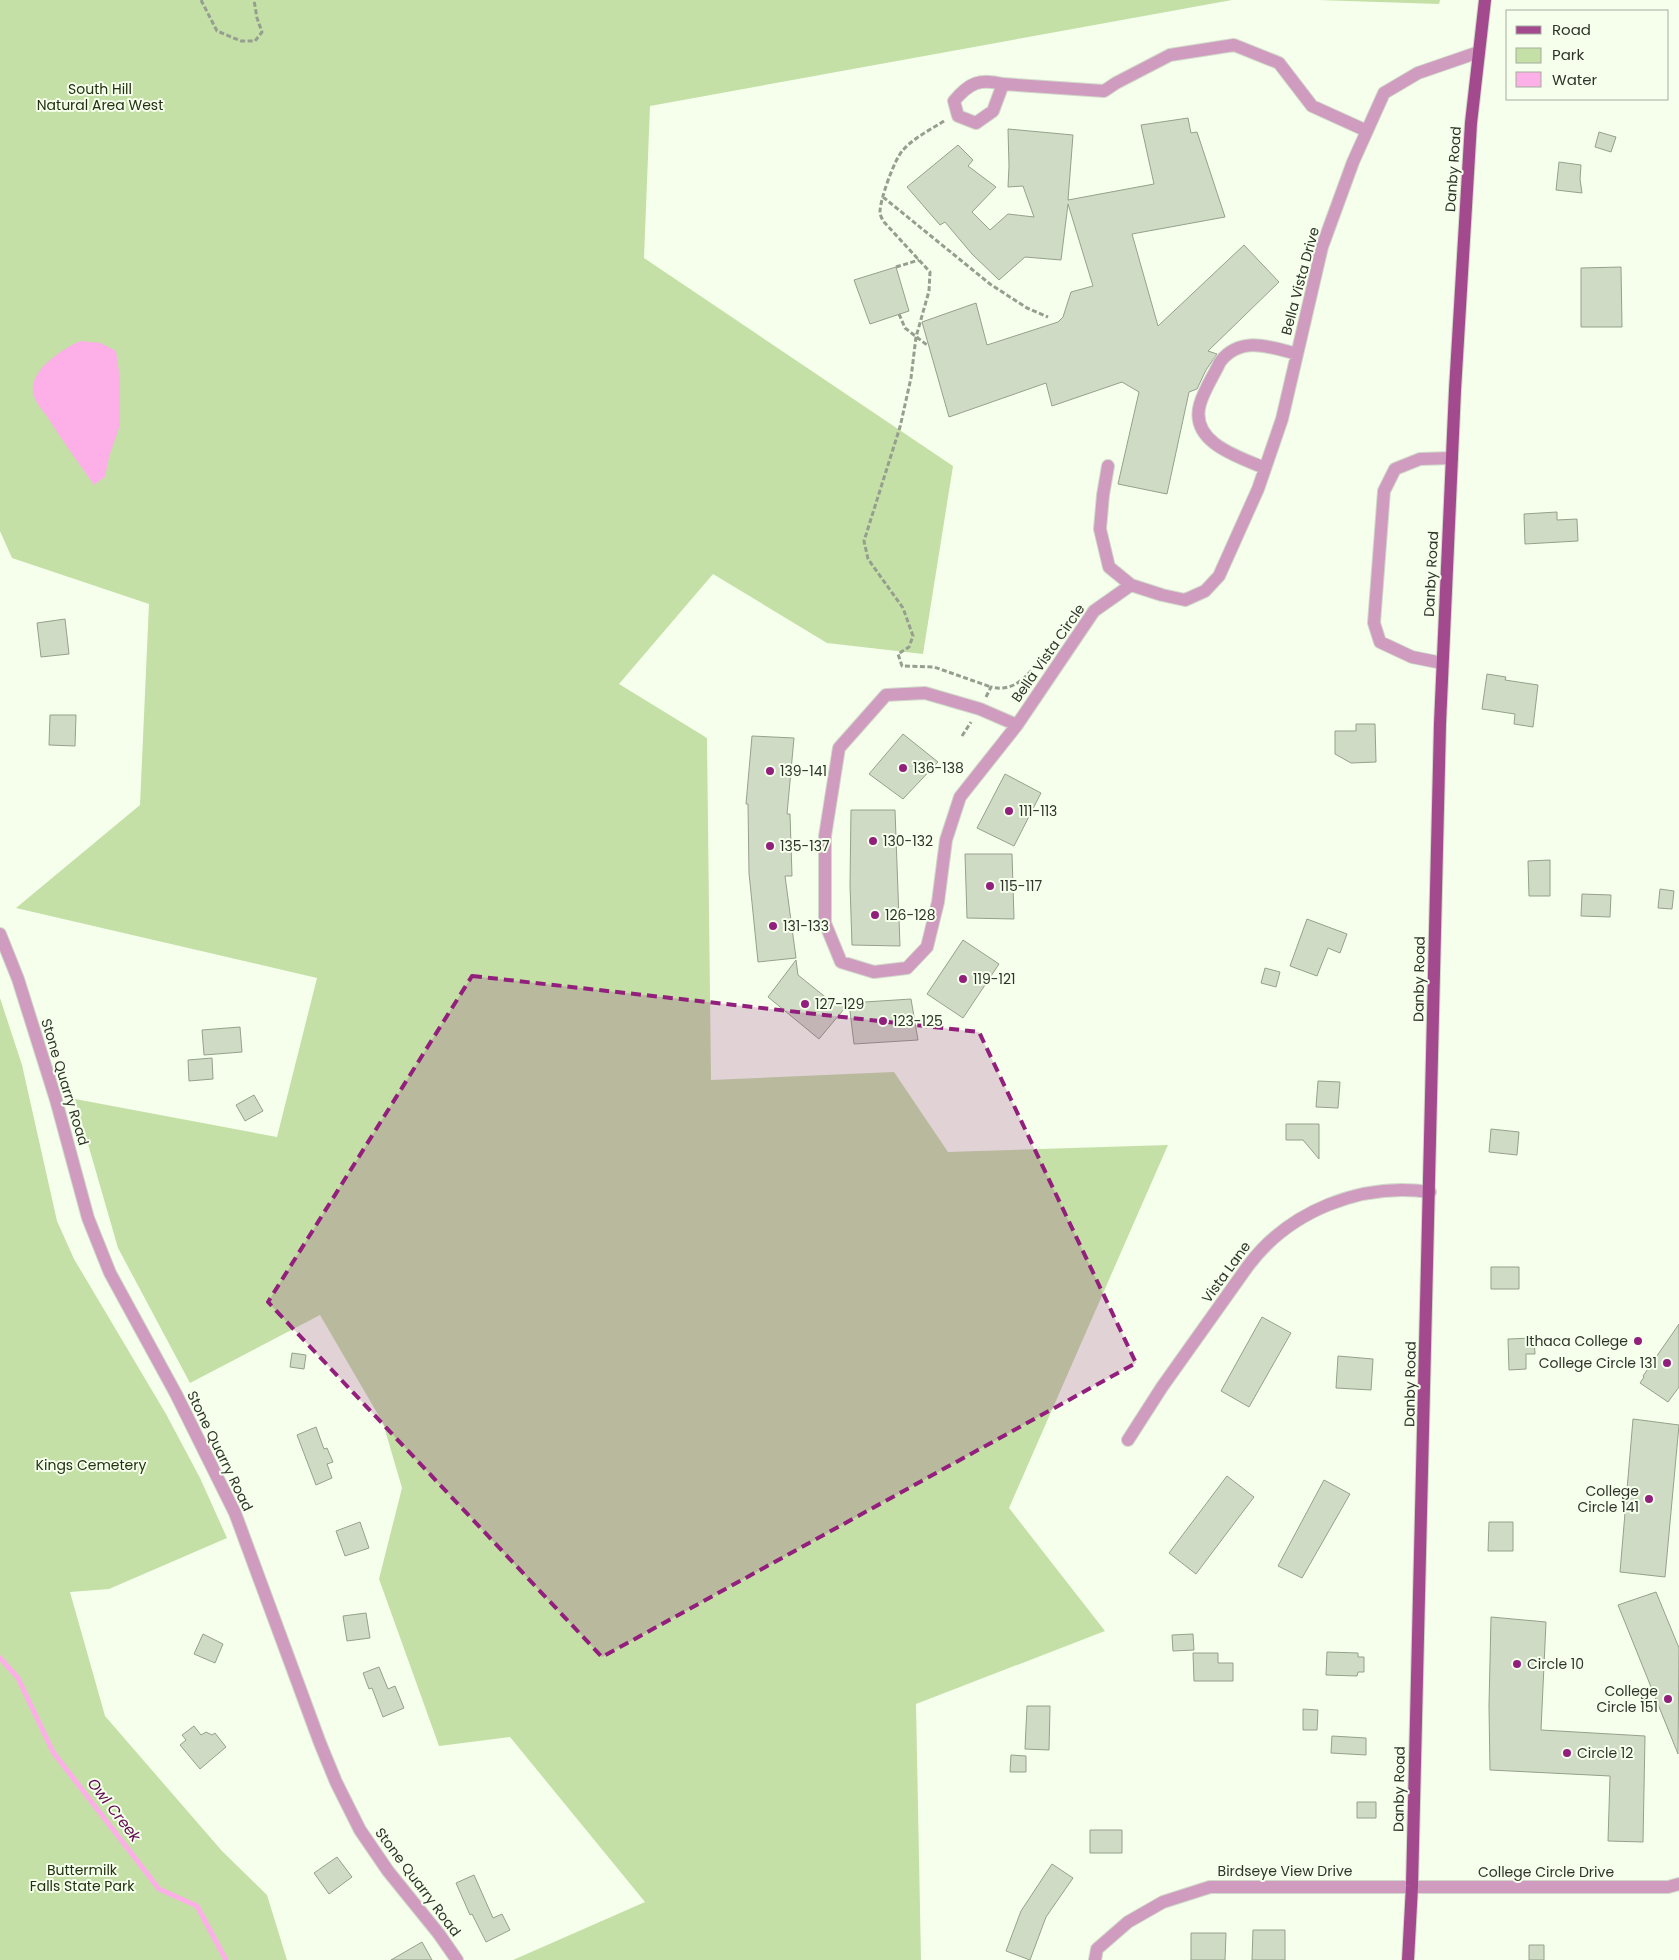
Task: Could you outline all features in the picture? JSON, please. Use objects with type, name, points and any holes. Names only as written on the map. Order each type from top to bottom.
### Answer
[{"type":"main road","name":"Danby Road","points":[[1408,1960],[1412,1886],[1430,1192],[1439,734],[1471,123],[1485,0]]},
{"type":"street","points":[[1003,84],[1104,91],[1170,55],[1234,45],[1279,63],[1312,106],[1367,131]]},
{"type":"street","name":"Bella Vista Drive","points":[[1131,584],[1185,600],[1205,591],[1219,576],[1258,489],[1282,419],[1322,247],[1353,162],[1384,93],[1418,73],[1479,52]]},
{"type":"street","points":[[1265,468],[1232,455],[1202,432],[1198,420],[1200,404],[1220,362],[1225,356],[1238,348],[1251,344],[1297,354]]},
{"type":"street","points":[[1442,663],[1412,657],[1380,642],[1374,623],[1384,491],[1395,469],[1420,459],[1452,458]]},
{"type":"street","points":[[1108,466],[1100,529],[1109,567],[1131,584]]},
{"type":"street","name":"Bella Vista Circle","points":[[1017,725],[980,709],[925,693],[886,695],[839,748],[825,836],[825,923],[841,962],[874,972],[907,968],[927,947],[938,902],[946,840],[960,797],[1017,725],[1094,612],[1131,584]]},
{"type":"street","name":"Stone Quarry Road","points":[[0,934],[18,980],[56,1100],[88,1218],[110,1273],[176,1394],[235,1513],[336,1782],[360,1830],[388,1871],[439,1934],[457,1960]]},
{"type":"street","name":"Vista Lane","points":[[1128,1440],[1162,1387],[1248,1266],[1260,1250],[1273,1238],[1317,1209],[1344,1200],[1372,1192],[1395,1190],[1430,1192]]},
{"type":"street","name":"College Circle Drive","points":[[1412,1886],[1668,1887],[1679,1884]]},
{"type":"street","name":"Birdseye View Drive","points":[[1095,1960],[1097,1949],[1128,1922],[1163,1902],[1210,1887],[1412,1886]]},
{"type":"path","points":[[201,0],[217,31],[240,41],[255,41],[262,32],[254,0]]},
{"type":"path","points":[[946,120],[914,139],[901,152],[883,197],[880,214],[884,222],[930,272],[929,291],[916,337],[911,378],[900,427],[864,541],[868,559],[903,608],[913,636],[909,647],[898,654],[902,666],[934,667],[1001,690],[1010,688],[1021,680],[1049,652]]},
{"type":"path","points":[[883,197],[990,284],[1027,308],[1048,317]]},
{"type":"path","points":[[896,267],[919,260]]},
{"type":"path","points":[[899,314],[904,328],[928,345]]},
{"type":"path","points":[[962,736],[980,709],[991,687]]},
{"type":"highlighted area","points":[[472,976],[979,1032],[1136,1363],[602,1657],[268,1302]]},
{"type":"green space","name":"South Hill Natural Area West","points":[[0,0],[1232,0],[650,106],[644,258],[953,466],[923,654],[827,643],[713,574],[619,684],[707,738],[711,1080],[894,1072],[948,1152],[1168,1145],[1009,1508],[1105,1631],[916,1704],[921,1960],[513,1960],[645,1902],[510,1737],[439,1746],[379,1579],[402,1488],[383,1423],[320,1315],[190,1383],[118,1248],[75,1099],[277,1137],[317,978],[16,908],[140,805],[149,604],[12,558],[0,531]]},
{"type":"green space","points":[[1318,0],[1440,0],[1439,4]]},
{"type":"green space","points":[[0,998],[22,1065],[57,1221],[74,1259],[166,1414],[200,1478],[227,1538],[109,1589],[70,1592],[105,1716],[222,1851],[267,1895],[287,1960],[0,1960]]},
{"type":"water","points":[[80,341],[101,343],[116,351],[120,378],[120,425],[109,457],[105,477],[94,485],[38,404],[33,392],[33,384],[42,368],[65,349]]},
{"type":"building","points":[[1188,118],[1191,133],[1197,132],[1225,217],[1132,234],[1158,326],[1244,245],[1279,282],[1208,351],[1217,354],[1206,370],[1197,389],[1189,392],[1167,494],[1118,484],[1139,392],[1122,382],[1052,406],[1046,383],[949,417],[922,322],[976,303],[987,345],[1058,322],[1063,317],[1071,292],[1093,286],[1068,204],[1061,260],[1025,257],[999,280],[972,254],[945,222],[940,225],[907,187],[958,145],[973,160],[968,166],[996,187],[972,212],[990,230],[1008,214],[1034,217],[1023,186],[1008,187],[1008,129],[1073,135],[1068,200],[1154,184],[1141,125]]},
{"type":"building","points":[[1599,132],[1616,137],[1611,152],[1595,147]]},
{"type":"building","points":[[1559,162],[1581,165],[1582,193],[1556,190]]},
{"type":"building","points":[[896,267],[909,311],[870,324],[854,280]]},
{"type":"building","points":[[1621,267],[1622,327],[1581,327],[1581,268]]},
{"type":"building","points":[[1557,512],[1557,520],[1577,519],[1578,541],[1525,544],[1524,514]]},
{"type":"building","points":[[65,619],[69,654],[41,657],[37,623]]},
{"type":"building","points":[[1487,674],[1506,677],[1505,680],[1538,685],[1533,727],[1514,724],[1515,714],[1482,709]]},
{"type":"building","points":[[50,715],[76,715],[75,746],[49,745]]},
{"type":"building","points":[[1356,724],[1375,724],[1376,762],[1351,763],[1335,754],[1335,731],[1356,731]]},
{"type":"building","name":"136-138","points":[[903,734],[938,762],[903,799],[869,774]]},
{"type":"building","points":[[752,736],[794,738],[787,814],[790,814],[792,876],[785,876],[796,958],[758,962],[749,873],[748,804],[746,804]]},
{"type":"building","name":"111-113","points":[[1005,774],[1041,793],[1014,846],[977,828]]},
{"type":"building","points":[[851,810],[895,810],[900,946],[852,945],[850,885]]},
{"type":"building","name":"115-117","points":[[965,854],[1012,854],[1014,919],[967,918]]},
{"type":"building","points":[[1550,860],[1550,896],[1529,896],[1528,861]]},
{"type":"building","points":[[1660,889],[1674,891],[1672,909],[1658,908]]},
{"type":"building","points":[[1582,894],[1611,895],[1610,917],[1581,916]]},
{"type":"building","points":[[1307,919],[1347,934],[1340,953],[1328,948],[1317,976],[1290,966]]},
{"type":"building","name":"119-121","points":[[963,940],[999,964],[963,1018],[927,994]]},
{"type":"building","name":"127-129","points":[[796,960],[798,975],[834,1004],[849,1003],[819,1039],[768,997]]},
{"type":"building","points":[[1265,968],[1280,972],[1276,987],[1261,983]]},
{"type":"building","name":"123-125","points":[[911,999],[918,1040],[854,1044],[849,1003]]},
{"type":"building","points":[[240,1027],[242,1052],[204,1055],[202,1030]]},
{"type":"building","points":[[212,1058],[213,1079],[189,1081],[188,1060]]},
{"type":"building","points":[[1318,1081],[1340,1082],[1338,1108],[1316,1107]]},
{"type":"building","points":[[254,1095],[263,1111],[245,1121],[236,1105]]},
{"type":"building","points":[[1286,1124],[1319,1124],[1319,1159],[1303,1140],[1286,1140]]},
{"type":"building","points":[[1491,1129],[1519,1132],[1517,1155],[1489,1152]]},
{"type":"building","points":[[1491,1267],[1519,1267],[1519,1289],[1491,1289]]},
{"type":"building","points":[[1262,1317],[1291,1333],[1249,1407],[1221,1391]]},
{"type":"building","name":"College Circle 131","points":[[1679,1324],[1679,1387],[1668,1402],[1640,1383]]},
{"type":"building","points":[[1534,1338],[1535,1354],[1526,1354],[1526,1369],[1509,1370],[1508,1339]]},
{"type":"building","points":[[292,1353],[306,1355],[304,1369],[290,1367]]},
{"type":"building","points":[[1338,1356],[1373,1359],[1371,1390],[1336,1388]]},
{"type":"building","name":"College Circle 141","points":[[1633,1419],[1679,1425],[1665,1577],[1620,1572]]},
{"type":"building","points":[[316,1427],[324,1449],[327,1448],[333,1462],[327,1464],[332,1478],[316,1485],[297,1435]]},
{"type":"building","points":[[1227,1476],[1254,1497],[1196,1574],[1169,1553]]},
{"type":"building","points":[[1324,1480],[1350,1494],[1302,1578],[1278,1566]]},
{"type":"building","points":[[360,1522],[369,1548],[345,1556],[336,1531]]},
{"type":"building","points":[[1489,1522],[1513,1522],[1513,1551],[1488,1551]]},
{"type":"building","name":"College Circle 151","points":[[1656,1592],[1679,1648],[1678,1754],[1618,1605]]},
{"type":"building","points":[[366,1613],[370,1638],[347,1641],[343,1616]]},
{"type":"building","points":[[1491,1617],[1546,1622],[1541,1730],[1645,1736],[1643,1842],[1608,1841],[1610,1776],[1490,1770]]},
{"type":"building","points":[[203,1634],[223,1644],[215,1663],[194,1654]]},
{"type":"building","points":[[1193,1634],[1194,1650],[1173,1651],[1172,1635]]},
{"type":"building","points":[[1327,1652],[1358,1653],[1358,1657],[1364,1657],[1364,1672],[1358,1672],[1357,1676],[1326,1675]]},
{"type":"building","points":[[1193,1653],[1218,1653],[1218,1663],[1233,1663],[1233,1681],[1194,1681]]},
{"type":"building","points":[[379,1667],[388,1689],[395,1686],[404,1708],[383,1717],[372,1688],[369,1689],[363,1673]]},
{"type":"building","points":[[1027,1706],[1050,1706],[1049,1750],[1025,1749]]},
{"type":"building","points":[[1303,1709],[1318,1710],[1317,1730],[1303,1730]]},
{"type":"building","points":[[194,1726],[201,1735],[206,1732],[212,1735],[215,1733],[226,1747],[200,1769],[180,1745],[186,1740],[182,1735]]},
{"type":"building","points":[[1332,1736],[1366,1738],[1366,1755],[1331,1753]]},
{"type":"building","points":[[1011,1755],[1026,1756],[1026,1772],[1010,1772]]},
{"type":"building","points":[[1357,1802],[1376,1802],[1376,1818],[1357,1818]]},
{"type":"building","points":[[1090,1830],[1122,1830],[1122,1853],[1090,1853]]},
{"type":"building","points":[[337,1857],[352,1877],[329,1894],[314,1873]]},
{"type":"building","points":[[1052,1864],[1073,1878],[1046,1917],[1030,1960],[1006,1951],[1021,1911]]},
{"type":"building","points":[[474,1875],[493,1918],[502,1914],[510,1930],[486,1942],[472,1914],[470,1915],[456,1883]]},
{"type":"building","points":[[1253,1930],[1285,1930],[1285,1960],[1252,1960]]},
{"type":"building","points":[[1191,1933],[1226,1933],[1225,1960],[1191,1960]]},
{"type":"building","points":[[422,1942],[432,1960],[391,1960]]},
{"type":"building","points":[[1529,1945],[1544,1945],[1544,1960],[1529,1960]]},
{"type":"waterway","name":"Owl Creek","points":[[0,1658],[18,1678],[53,1752],[159,1889],[197,1906],[226,1960]]},
{"type":"place","name":"136-138","points":[[903,768]]},
{"type":"place","name":"139-141","points":[[770,771]]},
{"type":"place","name":"111-113","points":[[1009,811]]},
{"type":"place","name":"130-132","points":[[873,841]]},
{"type":"place","name":"135-137","points":[[770,846]]},
{"type":"place","name":"115-117","points":[[990,886]]},
{"type":"place","name":"126-128","points":[[875,915]]},
{"type":"place","name":"131-133","points":[[773,926]]},
{"type":"place","name":"119-121","points":[[963,979]]},
{"type":"place","name":"127-129","points":[[805,1004]]},
{"type":"place","name":"123-125","points":[[883,1021]]},
{"type":"place","name":"Ithaca College","points":[[1638,1341]]},
{"type":"place","name":"College Circle 131","points":[[1667,1363]]},
{"type":"place","name":"College Circle 141","points":[[1649,1499]]},
{"type":"place","name":"Circle 10","points":[[1517,1664]]},
{"type":"place","name":"College Circle 151","points":[[1668,1699]]},
{"type":"place","name":"Circle 12","points":[[1567,1753]]},
{"type":"park label","name":"Kings Cemetery","points":[[91,1465]]},
{"type":"park label","name":"Buttermilk Falls State Park","points":[[82,1878]]}]
